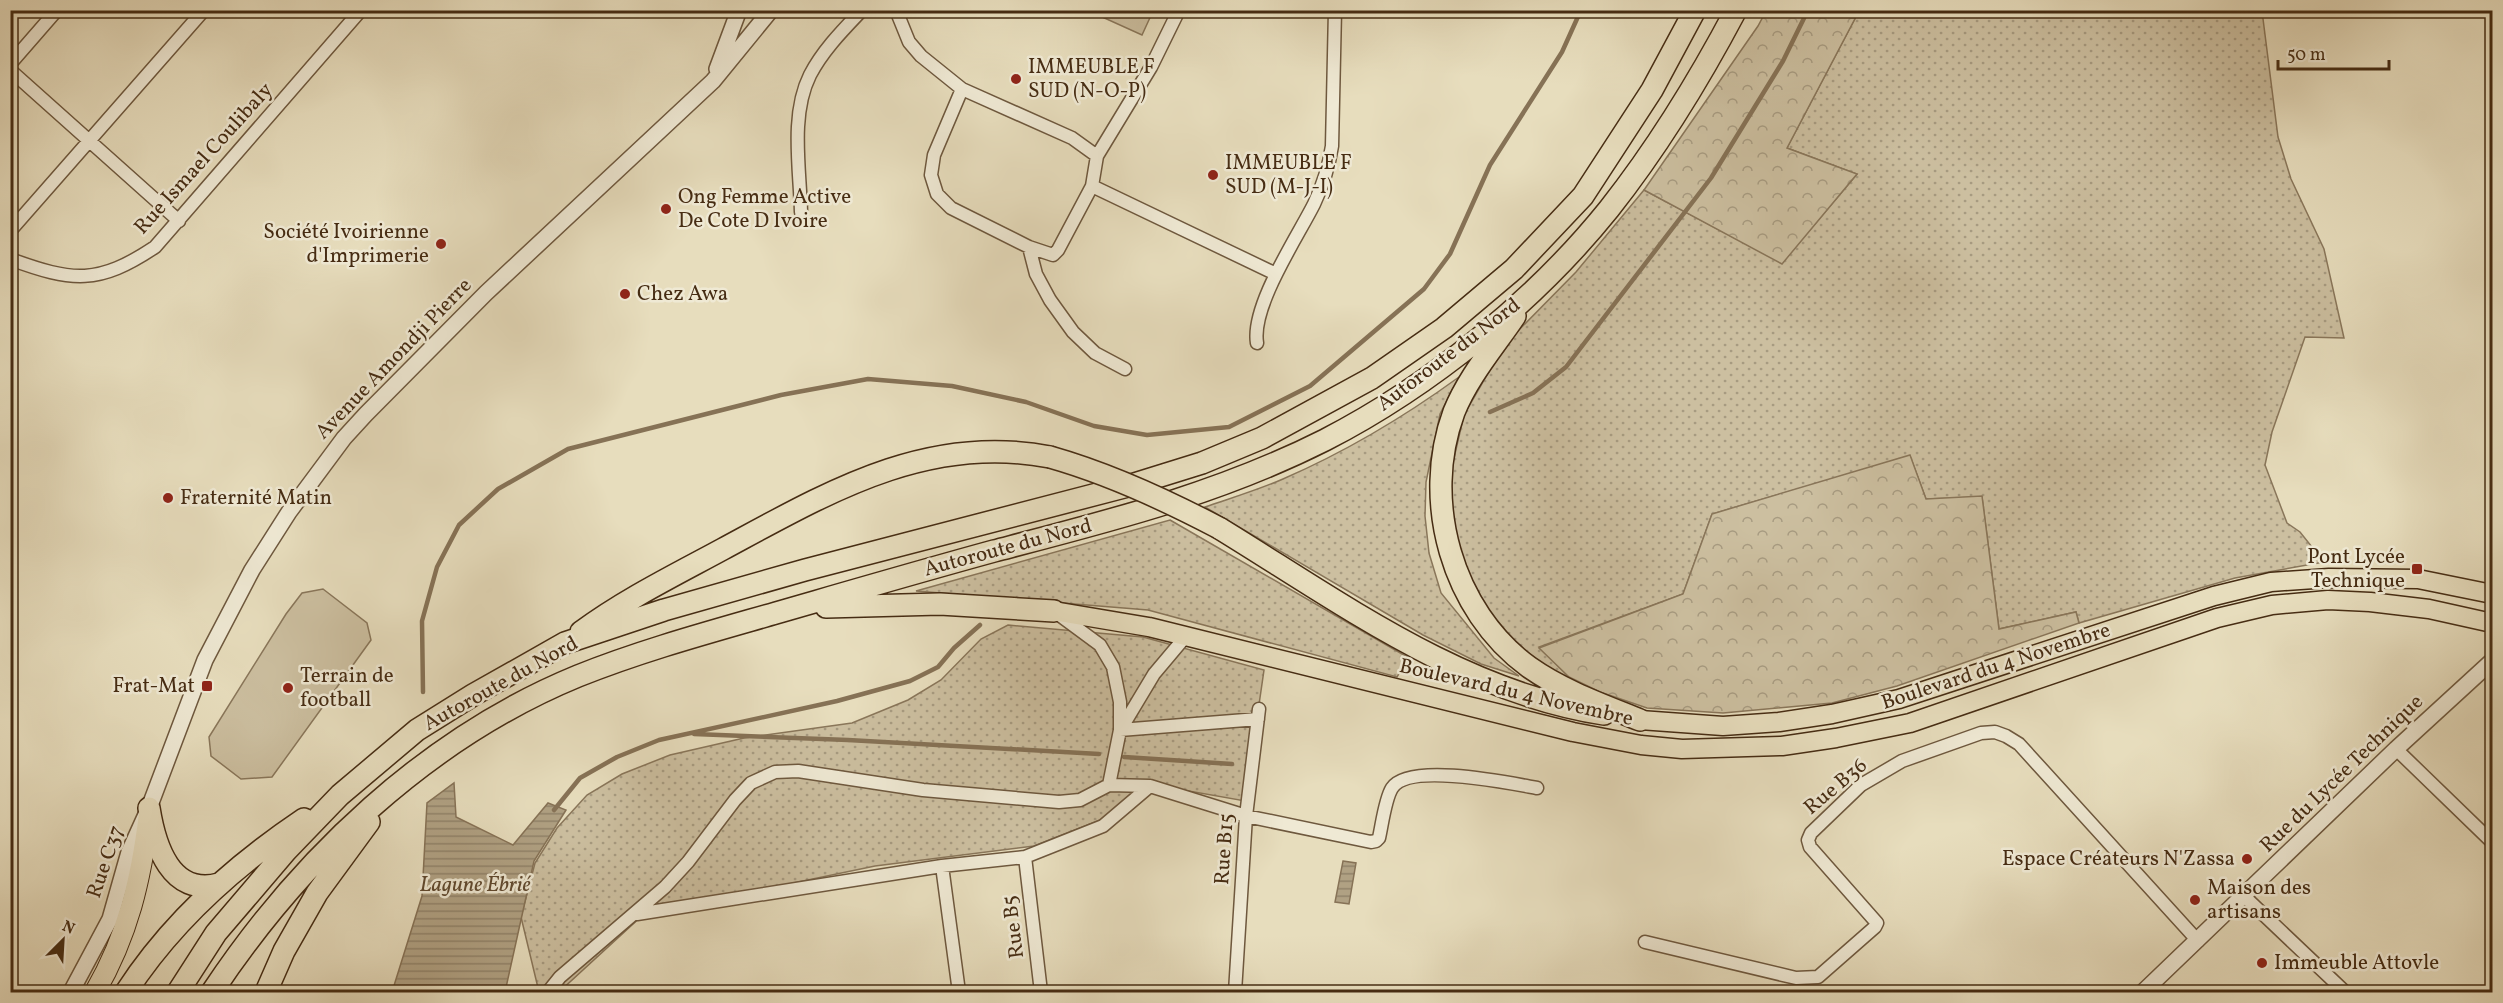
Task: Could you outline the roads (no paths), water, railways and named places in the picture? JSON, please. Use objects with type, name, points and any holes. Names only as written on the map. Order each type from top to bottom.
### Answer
[{"type":"highway","name":"Autoroute du Nord","points":[[178,993],[216,933],[285,851],[340,795],[417,730],[473,695],[565,644],[664,610],[1202,463],[1262,438],[1314,412],[1372,378],[1444,328],[1514,269],[1583,196],[1652,90],[1695,10]]},
{"type":"highway","name":"Autoroute du Nord","points":[[212,993],[238,953],[306,870],[391,791],[431,760],[487,723],[577,677],[669,644],[1128,516],[1202,493],[1272,465],[1382,408],[1460,352],[1528,295],[1606,213],[1642,166],[1679,111],[1736,10]]},
{"type":"highway","points":[[1528,295],[1475,372],[1455,412],[1446,442],[1442,473],[1442,506],[1446,541],[1458,575],[1474,606],[1509,651],[1562,686],[1640,720]]},
{"type":"highway","points":[[565,644],[614,608],[795,510],[854,482],[893,467],[928,458],[993,451],[1050,457],[1116,478],[1159,497],[1219,528],[1417,648],[1474,676],[1579,710],[1640,720]]},
{"type":"highway","points":[[789,609],[940,604],[1054,611]]},
{"type":"highway","points":[[266,993],[284,951],[317,893],[391,791]]},
{"type":"highway","points":[[126,993],[146,961],[169,933],[219,884],[274,839],[340,795]]},
{"type":"highway","points":[[149,808],[153,830],[160,848],[177,877],[192,885],[205,888],[219,884]]},
{"type":"highway","points":[[94,993],[115,953],[136,894],[144,861],[149,808]]},
{"type":"main road","name":"Boulevard du 4 Novembre","points":[[1640,720],[1723,726],[1779,722],[1832,714],[1899,699],[2214,596],[2271,582],[2340,578],[2418,579],[2493,594]]},
{"type":"main road","name":"Boulevard du 4 Novembre","points":[[1054,611],[1149,627],[1574,732],[1641,745],[1682,749],[1782,746],[1910,723],[2217,618],[2262,607],[2328,600],[2370,602],[2429,609],[2493,623]]},
{"type":"street","points":[[10,63],[57,10]]},
{"type":"street","points":[[10,231],[204,10]]},
{"type":"street","name":"Rue Ismael Coulibaly","points":[[10,259],[51,274],[81,276],[106,273],[131,263],[155,247],[361,10]]},
{"type":"street","points":[[712,81],[739,10]]},
{"type":"street","name":"Avenue Amondji Pierre","points":[[149,808],[205,660],[252,570],[323,466],[366,414],[486,293],[712,81],[771,10]]},
{"type":"street","points":[[801,212],[799,120],[802,96],[810,76],[823,56],[862,10]]},
{"type":"street","points":[[896,10],[909,42],[921,56],[962,89],[1072,138],[1097,156]]},
{"type":"street","points":[[962,89],[934,155],[931,174],[937,194],[951,208],[1029,247],[1053,255],[1058,250],[1092,186],[1097,156],[1151,67],[1179,10]]},
{"type":"street","points":[[1257,343],[1255,330],[1276,274],[1315,201],[1329,164],[1332,146],[1335,10]]},
{"type":"street","points":[[10,70],[179,221]]},
{"type":"street","points":[[1092,186],[1276,274]]},
{"type":"street","points":[[1029,247],[1036,274],[1050,300],[1073,332],[1095,352],[1125,369]]},
{"type":"street","points":[[1054,611],[1100,645],[1113,667],[1120,702],[1120,730],[1109,785]]},
{"type":"street","points":[[1120,730],[1154,674],[1186,636]]},
{"type":"street","name":"Rue du Lycée Technique","points":[[2144,993],[2397,748],[2486,671],[2493,661]]},
{"type":"street","name":"Rue B15","points":[[1120,730],[1259,714],[1246,816],[1235,993]]},
{"type":"street","name":"Rue B36","points":[[1645,942],[1796,978],[1808,980],[1818,977],[1875,927],[1876,923],[1810,847],[1808,840],[1811,832],[1861,785],[1902,761],[1981,733],[1995,732],[2006,735],[2019,744],[2198,941]]},
{"type":"street","points":[[2397,748],[2493,842]]},
{"type":"street","points":[[548,993],[560,977],[635,914],[688,862],[735,800],[751,783],[776,772],[798,771],[923,790],[1059,802],[1080,800],[1109,785],[1150,786],[1246,816],[1376,842],[1391,789],[1399,782],[1418,776],[1454,775],[1537,788]]},
{"type":"street","points":[[635,914],[942,866],[1025,856],[1103,826],[1150,786]]},
{"type":"street","name":"Rue C37","points":[[70,993],[110,919],[129,852],[149,808]]},
{"type":"street","name":"Rue B5","points":[[1025,856],[1041,993]]},
{"type":"street","points":[[942,866],[959,993]]},
{"type":"street","points":[[2245,897],[2343,990]]},
{"type":"water","name":"Lagune Ébrié","points":[[454,783],[456,817],[513,845],[548,803],[566,810],[534,861],[505,992],[392,992],[422,896],[427,803]]},
{"type":"water","points":[[1343,861],[1356,863],[1349,904],[1335,902]]},
{"type":"waterway","points":[[423,692],[422,621],[437,567],[459,525],[498,489],[568,449],[781,395],[868,379],[952,386],[1026,402],[1094,426],[1147,435],[1229,427],[1310,386],[1424,289],[1450,254],[1490,165],[1562,52],[1581,10]]},
{"type":"waterway","points":[[1490,412],[1533,393],[1566,367],[1711,178],[1783,61],[1808,10]]},
{"type":"waterway","points":[[554,810],[580,778],[617,757],[659,740],[837,701],[910,681],[938,667],[954,648],[980,625]]},
{"type":"waterway","points":[[694,734],[1099,754]]},
{"type":"waterway","points":[[1124,757],[1232,764]]},
{"type":"place","name":"IMMEUBLE F SUD (N-O-P)","points":[[1016,79]]},
{"type":"place","name":"IMMEUBLE F SUD (M-J-I)","points":[[1213,175]]},
{"type":"place","name":"Ong Femme Active De Cote D Ivoire","points":[[666,209]]},
{"type":"place","name":"Société Ivoirienne d'Imprimerie","points":[[441,244]]},
{"type":"place","name":"Chez Awa","points":[[625,294]]},
{"type":"place","name":"Fraternité Matin","points":[[168,498]]},
{"type":"place","name":"Pont Lycée Technique","points":[[2417,569]]},
{"type":"place","name":"Frat-Mat","points":[[207,686]]},
{"type":"place","name":"Terrain de football","points":[[288,688]]},
{"type":"place","name":"Espace Créateurs N'Zassa","points":[[2247,859]]},
{"type":"place","name":"Maison des artisans","points":[[2195,900]]},
{"type":"place","name":"Immeuble Attovle","points":[[2262,963]]}]
